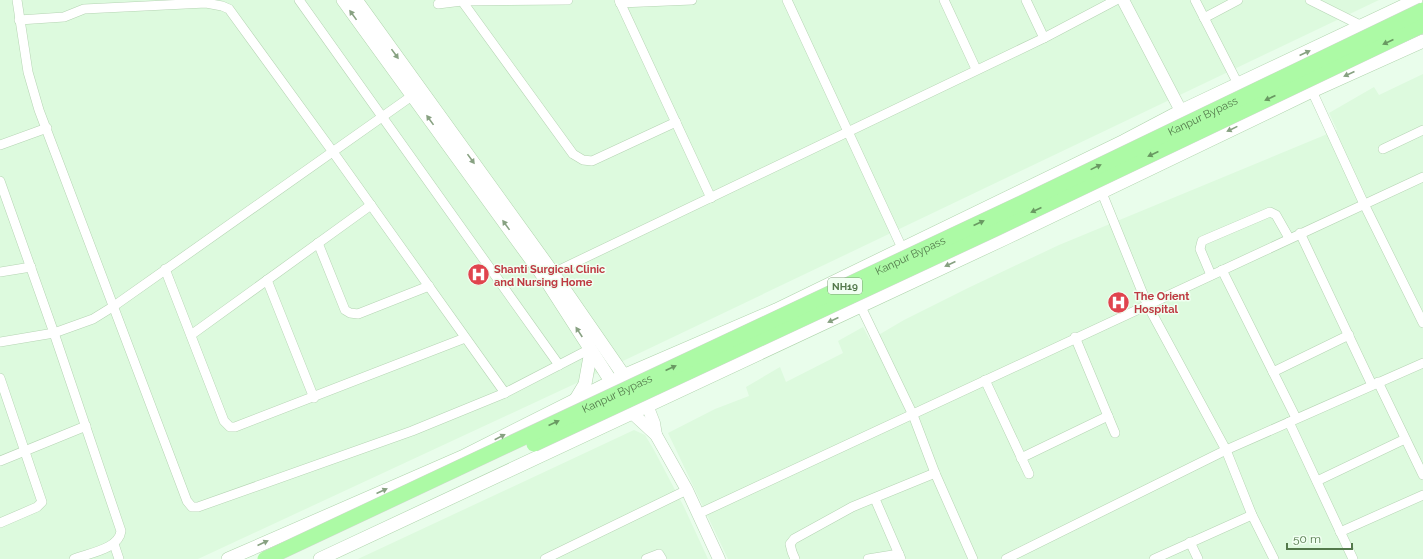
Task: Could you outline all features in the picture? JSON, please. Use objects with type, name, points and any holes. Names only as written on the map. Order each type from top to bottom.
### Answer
[{"type":"highway","name":"Kanpur Bypass","points":[[265,559],[1024,202],[1416,3]]},
{"type":"highway","name":"Kanpur Bypass","points":[[290,559],[990,232],[1423,25]]},
{"type":"main road","points":[[342,0],[416,93],[549,276],[607,352],[631,412]]},
{"type":"main road","points":[[356,0],[416,93]]},
{"type":"main road","points":[[228,559],[462,457],[618,378],[776,310],[1124,140],[1180,111],[1362,26],[1416,3]]},
{"type":"main road","points":[[320,559],[631,412],[1102,193],[1312,91],[1423,41]]},
{"type":"main road","points":[[549,276],[591,350],[647,405]]},
{"type":"main road","points":[[576,399],[585,384],[591,350]]},
{"type":"main road","points":[[607,352],[635,365],[646,366]]},
{"type":"street","points":[[17,0],[28,72],[47,128],[187,501],[192,507],[198,508],[412,431],[505,393],[558,365],[591,350]]},
{"type":"street","points":[[299,0],[558,365]]},
{"type":"street","points":[[438,4],[462,1],[568,0]]},
{"type":"street","points":[[692,0],[620,2],[711,198]]},
{"type":"street","points":[[787,0],[902,248]]},
{"type":"street","points":[[944,0],[976,69]]},
{"type":"street","points":[[1026,0],[1044,38]]},
{"type":"street","points":[[549,276],[849,132],[976,69],[1044,38],[1116,0]]},
{"type":"street","points":[[1123,0],[1180,111]]},
{"type":"street","points":[[1195,0],[1238,84]]},
{"type":"street","points":[[1204,18],[1238,0]]},
{"type":"street","points":[[1310,0],[1362,26]]},
{"type":"street","points":[[462,1],[574,154],[583,160],[592,160],[676,122]]},
{"type":"street","points":[[19,20],[64,17],[84,9],[206,3],[222,6],[228,9],[333,152],[505,393]]},
{"type":"street","points":[[1312,91],[1364,204],[1423,323]]},
{"type":"street","points":[[0,342],[54,333],[93,319],[166,270],[416,93]]},
{"type":"street","points":[[0,145],[47,128]]},
{"type":"street","points":[[1383,149],[1423,130]]},
{"type":"street","points":[[698,514],[913,415],[1075,337],[1423,177]]},
{"type":"street","points":[[0,181],[122,531],[121,537],[114,544],[74,559]]},
{"type":"street","points":[[1102,193],[1146,304],[1226,450],[1252,515],[1274,559]]},
{"type":"street","points":[[191,335],[371,205]]},
{"type":"street","points":[[1211,275],[1200,249],[1202,241],[1270,212],[1276,215],[1289,238]]},
{"type":"street","points":[[1300,233],[1349,335],[1423,475]]},
{"type":"street","points":[[318,243],[346,310],[350,313],[358,314],[428,286]]},
{"type":"street","points":[[0,272],[31,267]]},
{"type":"street","points":[[166,270],[224,422],[230,426],[235,427],[314,398],[465,338]]},
{"type":"street","points":[[1222,270],[1273,372],[1317,481],[1353,559]]},
{"type":"street","points":[[267,280],[314,398]]},
{"type":"street","points":[[861,306],[913,415],[935,473],[973,559]]},
{"type":"street","points":[[1273,372],[1349,335]]},
{"type":"street","points":[[1075,337],[1115,432]]},
{"type":"street","points":[[1006,559],[1226,450],[1423,362]]},
{"type":"street","points":[[0,378],[5,405],[26,451],[42,502],[37,508],[0,523]]},
{"type":"street","points":[[986,380],[1029,474]]},
{"type":"street","points":[[647,405],[654,423],[656,435]]},
{"type":"street","points":[[631,412],[656,435],[687,490],[719,559]]},
{"type":"street","points":[[1021,458],[1108,416]]},
{"type":"street","points":[[0,460],[86,426]]},
{"type":"street","points":[[1317,481],[1405,439]]},
{"type":"street","points":[[796,559],[790,544],[794,539],[852,507],[875,499],[935,473]]},
{"type":"street","points":[[545,559],[687,490]]},
{"type":"street","points":[[1340,532],[1423,495]]},
{"type":"street","points":[[868,559],[900,557],[875,499]]},
{"type":"street","points":[[1154,559],[1252,515]]},
{"type":"street","points":[[1190,542],[1198,559]]},
{"type":"street","points":[[114,544],[119,559]]},
{"type":"street","points":[[646,559],[659,554],[662,559]]},
{"type":"shaded area","points":[[0,0],[1379,0],[581,381],[198,559],[0,559]]},
{"type":"shaded area","points":[[1423,74],[1423,559],[728,559],[668,433],[715,409],[749,396],[746,387],[780,367],[786,382],[843,353],[838,341],[863,327],[870,340],[904,320],[1059,245],[1337,130],[1329,113],[1374,87],[1379,95]]},
{"type":"shaded area","points":[[634,430],[645,435],[654,450],[684,507],[708,559],[358,559]]},
{"type":"place","name":"Shanti Surgical Clinic and Nursing Home","points":[[479,275]]},
{"type":"place","name":"The Orient Hospital","points":[[1118,302]]}]
